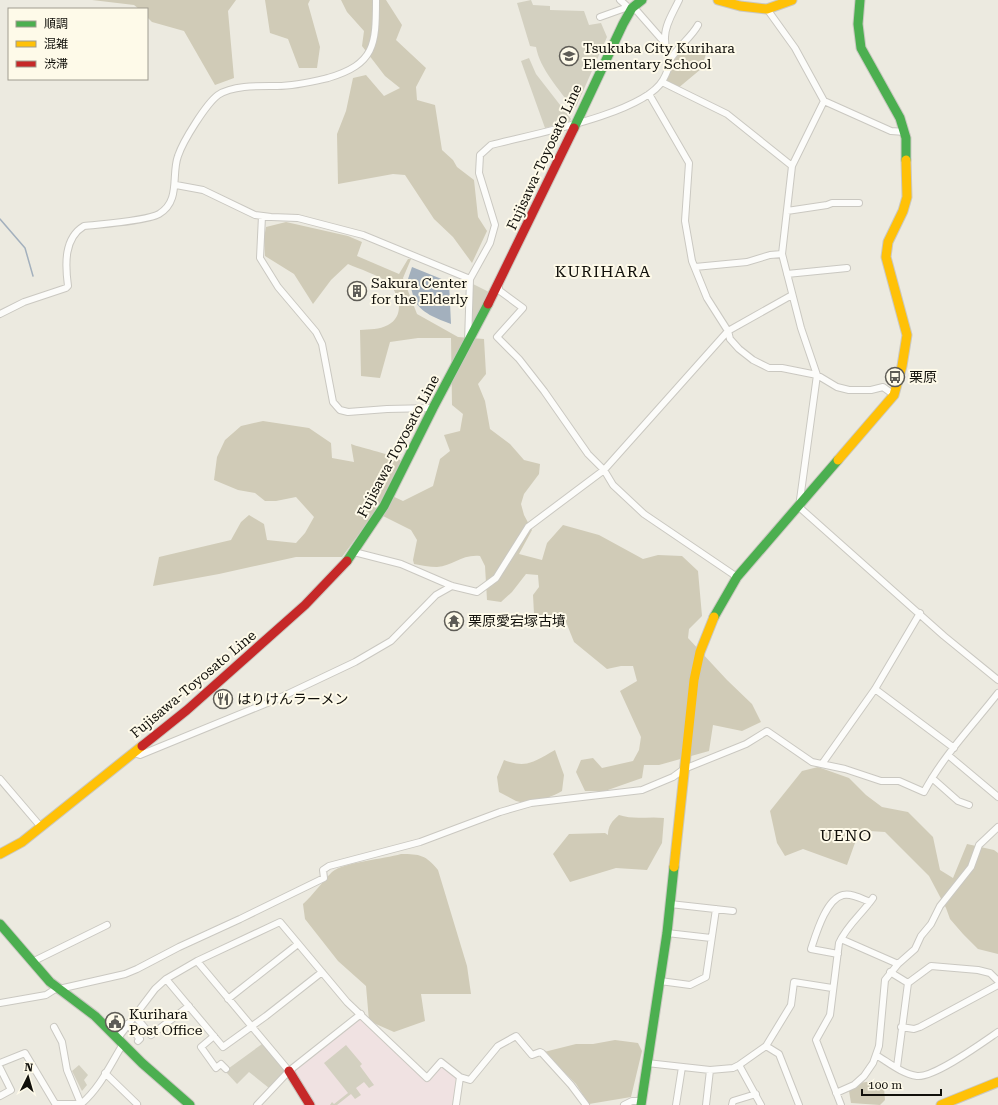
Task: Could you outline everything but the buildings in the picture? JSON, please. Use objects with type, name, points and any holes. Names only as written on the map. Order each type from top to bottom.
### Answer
[{"type":"main road","name":"Fujisawa-Toyosato Line","points":[[0,854],[22,842],[187,710],[305,605],[338,572],[354,552],[384,506],[433,408],[498,286],[630,7],[642,0]]},
{"type":"main road","points":[[718,0],[745,7],[771,5],[792,0]]},
{"type":"main road","points":[[641,1103],[667,933],[694,680],[700,652],[717,609],[737,577],[799,507],[849,446],[894,395],[902,366],[907,335],[903,315],[889,273],[886,257],[888,242],[903,211],[907,197],[905,132],[900,118],[865,54],[858,37],[856,28],[860,0]]},
{"type":"main road","points":[[0,924],[32,962],[58,989],[95,1016],[142,1063],[190,1105]]},
{"type":"main road","points":[[289,1071],[308,1104]]},
{"type":"main road","points":[[941,1105],[998,1082]]},
{"type":"street","points":[[0,314],[24,302],[68,286],[68,246],[76,231],[84,226],[143,219],[160,214],[170,201],[176,185],[176,163],[178,154],[209,103],[219,94],[249,86],[297,86],[346,72],[359,65],[369,52],[374,40],[376,0]]},
{"type":"street","points":[[620,0],[637,11],[665,43]]},
{"type":"street","points":[[670,60],[665,43],[665,31],[679,0]]},
{"type":"street","points":[[771,5],[824,101],[891,131],[905,132]]},
{"type":"street","points":[[600,17],[630,7]]},
{"type":"street","points":[[468,344],[467,325],[470,279],[495,231],[495,225],[479,173],[480,155],[491,145],[575,124],[624,108],[649,94],[662,82],[670,60],[679,47],[693,34],[698,25]]},
{"type":"street","points":[[662,82],[727,114],[792,166]]},
{"type":"street","points":[[649,94],[689,163],[685,221],[692,261],[707,298],[728,331],[730,339],[739,349],[753,360],[770,368],[782,368],[817,375],[837,387],[849,390],[871,390],[883,387],[894,395]]},
{"type":"street","points":[[824,101],[792,166],[782,254],[801,328],[817,375],[799,507],[998,680]]},
{"type":"street","points":[[176,185],[203,190],[250,213],[262,216],[298,218],[363,235],[470,279]]},
{"type":"street","points":[[787,211],[832,203],[859,203]]},
{"type":"street","points":[[262,216],[260,258],[278,286],[316,332],[322,344],[333,402],[340,410],[348,412],[433,408]]},
{"type":"street","points":[[695,267],[747,262],[770,255],[782,254]]},
{"type":"street","points":[[787,274],[848,268]]},
{"type":"street","points":[[498,286],[500,291],[523,308],[497,337],[519,359],[544,391],[588,454],[604,470],[613,484],[644,514],[737,577]]},
{"type":"street","points":[[354,552],[401,564],[452,586],[477,592],[496,578],[512,555],[528,527],[604,470],[728,331],[792,295]]},
{"type":"street","points":[[134,753],[140,755],[277,699],[355,662],[391,641],[436,595],[452,586]]},
{"type":"street","points":[[822,764],[875,689],[920,613]]},
{"type":"street","points":[[875,689],[954,748]]},
{"type":"street","points":[[0,1003],[46,995],[58,989],[125,974],[324,878],[323,870],[329,866],[420,842],[500,812],[531,803],[642,790],[673,777],[684,768],[746,744],[767,731],[803,757],[881,781],[899,781],[924,792],[948,755],[998,693]]},
{"type":"street","points":[[948,755],[998,797]]},
{"type":"street","points":[[932,778],[958,801],[969,805]]},
{"type":"street","points":[[0,779],[41,827]]},
{"type":"street","points":[[836,1093],[854,1085],[864,1076],[876,1055],[879,1046],[885,980],[890,972],[915,949],[921,936],[931,924],[940,906],[972,867],[979,845],[998,827]]},
{"type":"street","points":[[838,954],[811,949],[819,923],[836,898],[844,894],[871,900],[865,910],[852,922],[841,939],[832,988],[830,1015],[816,1040],[841,1105]]},
{"type":"street","points":[[670,904],[733,911]]},
{"type":"street","points":[[660,981],[690,985],[706,977],[716,909]]},
{"type":"street","points":[[0,1063],[25,1053],[56,1104],[81,1104],[100,1084],[127,1024],[155,989],[166,979],[197,962],[280,922],[344,998],[427,1078],[441,1062],[460,1077],[470,1080],[498,1046],[516,1036],[532,1055],[540,1052],[542,1053],[571,1085],[586,1105]]},
{"type":"street","points":[[32,962],[107,924]]},
{"type":"street","points":[[667,933],[711,938]]},
{"type":"street","points":[[841,939],[898,964]]},
{"type":"street","points":[[228,998],[298,944]]},
{"type":"street","points":[[197,962],[289,1071]]},
{"type":"street","points":[[897,1067],[908,983],[932,966],[978,970],[990,973],[998,981]]},
{"type":"street","points":[[166,979],[223,1047],[252,1027],[322,972]]},
{"type":"street","points":[[890,972],[908,983]]},
{"type":"street","points":[[647,1064],[710,1070],[733,1068],[766,1046],[791,1005],[794,982],[832,988]]},
{"type":"street","points":[[902,1027],[914,1029],[920,1027],[998,985]]},
{"type":"street","points":[[134,1015],[151,1035],[158,1028],[189,1006]]},
{"type":"street","points":[[257,1105],[289,1071],[361,1014]]},
{"type":"street","points":[[127,1024],[140,1039],[138,1042]]},
{"type":"street","points":[[54,1027],[62,1042],[67,1070],[81,1104]]},
{"type":"street","points":[[876,1055],[917,1076],[925,1075],[942,1068],[998,1032]]},
{"type":"street","points":[[214,1036],[201,1047],[216,1068],[222,1064],[226,1069]]},
{"type":"street","points":[[766,1046],[779,1054],[799,1105]]},
{"type":"street","points":[[739,1065],[761,1105]]},
{"type":"street","points":[[676,1105],[682,1067]]},
{"type":"street","points":[[0,1068],[11,1090],[0,1096]]},
{"type":"street","points":[[706,1105],[710,1070]]},
{"type":"street","points":[[105,1073],[137,1104]]},
{"type":"street","points":[[456,1105],[460,1077]]},
{"type":"street","points":[[732,1105],[733,1101],[756,1094]]},
{"type":"street","points":[[624,1105],[632,1101],[641,1103]]},
{"type":"shaded area","points":[[92,0],[236,0],[228,11],[234,78],[215,85],[184,31],[152,22],[148,18],[148,8],[138,8],[134,5]]},
{"type":"shaded area","points":[[265,0],[310,0],[308,4],[320,47],[317,68],[299,68],[288,39],[270,33]]},
{"type":"shaded area","points":[[341,0],[386,0],[402,25],[396,40],[426,68],[416,87],[417,100],[435,105],[442,150],[453,160],[457,167],[474,180],[478,217],[487,231],[472,263],[453,237],[434,219],[405,175],[393,174],[338,184],[337,134],[346,111],[353,78],[366,75],[384,96],[400,88],[385,76],[362,46],[364,31],[347,12]]},
{"type":"shaded area","name":"Tsukuba City Kurihara Elementary School","points":[[531,0],[533,5],[550,6],[550,10],[584,11],[589,25],[601,23],[607,37],[576,107],[572,107],[546,71],[541,63],[536,47],[530,46],[517,3]]},
{"type":"shaded area","points":[[686,43],[706,54],[701,69],[677,89],[665,79],[672,60]]},
{"type":"shaded area","points":[[529,58],[536,74],[571,119],[569,122],[545,128],[521,61]]},
{"type":"shaded area","points":[[286,222],[348,236],[362,242],[357,256],[399,274],[408,259],[411,259],[403,278],[417,314],[458,337],[484,339],[486,374],[478,384],[485,401],[490,429],[510,444],[524,460],[540,464],[539,474],[524,494],[521,504],[524,515],[532,530],[519,554],[542,560],[547,543],[563,525],[599,535],[643,559],[658,555],[682,556],[698,571],[702,616],[689,629],[688,638],[727,680],[752,704],[761,722],[742,731],[713,725],[709,751],[659,765],[644,765],[642,778],[605,791],[585,791],[576,772],[581,760],[593,758],[602,768],[633,761],[639,750],[641,737],[620,691],[637,681],[633,666],[621,666],[607,669],[574,642],[566,622],[548,621],[534,614],[533,595],[539,587],[538,575],[526,574],[512,592],[501,602],[487,600],[485,566],[480,556],[463,558],[448,565],[437,567],[414,564],[413,560],[417,540],[411,530],[375,512],[342,557],[296,557],[219,574],[153,586],[159,557],[231,540],[241,522],[249,515],[264,524],[267,540],[296,543],[305,533],[314,517],[296,497],[276,501],[265,501],[255,493],[238,490],[214,480],[217,457],[225,440],[241,426],[263,421],[309,428],[331,443],[332,458],[354,462],[351,444],[398,459],[401,461],[388,494],[403,501],[433,486],[440,459],[450,451],[444,435],[460,431],[463,414],[452,405],[451,338],[418,338],[390,342],[380,378],[361,376],[360,330],[381,328],[393,321],[399,311],[398,299],[392,288],[384,280],[348,264],[331,280],[313,304],[294,274],[265,256],[264,238],[266,227]]},
{"type":"shaded area","points":[[471,283],[489,292],[471,329]]},
{"type":"shaded area","points":[[555,750],[564,775],[562,791],[533,805],[516,801],[499,792],[497,777],[504,760],[512,763],[525,764]]},
{"type":"shaded area","points":[[818,767],[849,778],[866,795],[882,807],[908,812],[933,837],[940,870],[953,878],[967,844],[994,850],[998,853],[998,954],[978,949],[963,934],[950,919],[946,908],[929,876],[885,832],[869,831],[856,840],[847,865],[803,849],[785,856],[777,843],[770,811],[802,771]]},
{"type":"shaded area","points":[[619,815],[630,817],[664,818],[662,843],[647,870],[616,868],[570,882],[553,854],[569,834],[605,833],[608,835],[611,824]]},
{"type":"shaded area","points":[[401,854],[422,856],[430,861],[438,870],[467,966],[471,994],[421,994],[425,1021],[394,1032],[369,1021],[366,986],[338,961],[305,919],[303,904],[332,872],[355,863]]},
{"type":"shaded area","points":[[360,1018],[427,1080],[441,1065],[456,1077],[453,1105],[313,1105],[294,1074],[295,1070]]},
{"type":"shaded area","points":[[615,1040],[638,1043],[642,1051],[631,1097],[589,1104],[576,1084],[544,1052],[576,1044],[593,1044]]},
{"type":"shaded area","points":[[262,1044],[285,1071],[269,1088],[249,1072],[237,1084],[225,1071]]},
{"type":"shaded area","points":[[346,1045],[362,1064],[360,1066],[374,1085],[369,1088],[364,1082],[356,1088],[361,1095],[355,1099],[351,1094],[337,1105],[330,1105],[332,1102],[334,1104],[348,1093],[324,1063]]},
{"type":"shaded area","points":[[79,1065],[88,1075],[84,1080],[87,1085],[82,1091],[72,1071]]},
{"type":"shaded area","points":[[873,1081],[884,1088],[885,1100],[880,1105],[851,1103],[849,1091],[859,1083]]},
{"type":"water","points":[[412,267],[449,282],[451,324],[430,315],[417,304],[407,282]]},
{"type":"waterway","points":[[0,219],[25,248],[33,276]]},
{"type":"traffic: fast","points":[[574,128],[623,24],[632,8],[642,0]]},
{"type":"traffic: fast","points":[[860,0],[858,24],[861,48],[900,118],[906,138],[906,160]]},
{"type":"traffic: fast","points":[[347,561],[384,506],[433,408],[488,304]]},
{"type":"traffic: fast","points":[[714,617],[737,577],[838,460]]},
{"type":"traffic: fast","points":[[641,1105],[667,933],[674,867]]},
{"type":"traffic: fast","points":[[0,924],[50,982],[95,1016],[142,1063],[190,1105]]},
{"type":"traffic: slow","points":[[718,0],[740,6],[767,9],[792,0]]},
{"type":"traffic: slow","points":[[838,460],[894,395],[902,366],[907,335],[886,257],[888,242],[903,211],[907,197],[906,160]]},
{"type":"traffic: slow","points":[[674,867],[694,680],[700,652],[714,617]]},
{"type":"traffic: slow","points":[[0,854],[22,842],[142,746]]},
{"type":"traffic: slow","points":[[941,1105],[998,1082]]},
{"type":"traffic: jam","points":[[488,304],[574,128]]},
{"type":"traffic: jam","points":[[142,746],[187,710],[305,605],[347,561]]},
{"type":"traffic: jam","points":[[289,1071],[310,1105]]},
{"type":"place","name":"Tsukuba City Kurihara Elementary School","points":[[569,56]]},
{"type":"place","name":"Sakura Center for the Elderly","points":[[357,291]]},
{"type":"place","name":"栗原","points":[[895,377]]},
{"type":"place","name":"栗原愛宕塚古墳","points":[[454,621]]},
{"type":"place","name":"はりけんラーメン","points":[[223,699]]},
{"type":"place","name":"Kurihara Post Office","points":[[115,1022]]},
{"type":"district","name":"KURIHARA","points":[[603,271]]},
{"type":"district","name":"UENO","points":[[846,835]]}]
